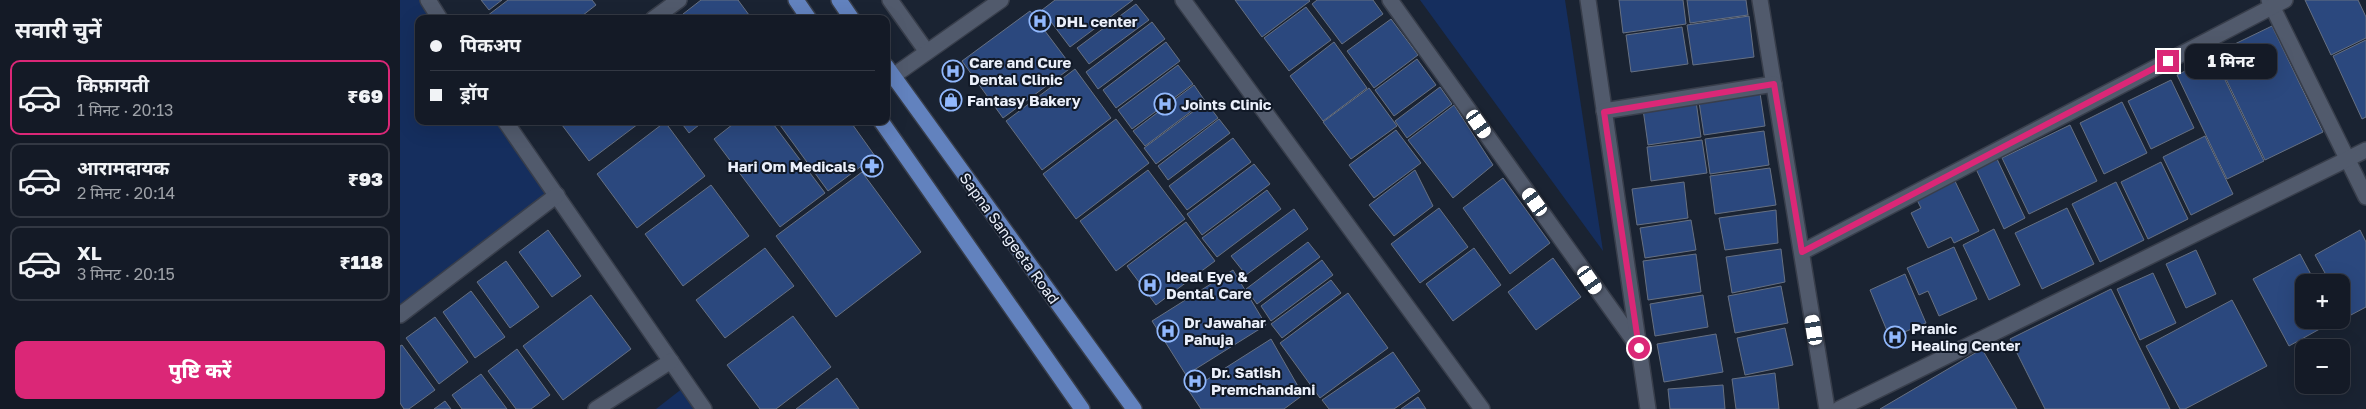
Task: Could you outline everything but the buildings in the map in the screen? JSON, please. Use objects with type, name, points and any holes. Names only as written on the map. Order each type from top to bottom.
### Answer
[{"type":"main road","points":[[796,0],[806,15]]},
{"type":"main road","points":[[839,0],[849,15]]},
{"type":"main road","name":"Sapna Sangeeta Road","points":[[890,75],[1134,409]]},
{"type":"main road","points":[[884,125],[1082,409]]},
{"type":"street","points":[[428,0],[437,15]]},
{"type":"street","points":[[658,15],[679,0]]},
{"type":"street","points":[[890,73],[927,52],[1001,0]]},
{"type":"street","points":[[1183,0],[1482,409]]},
{"type":"street","points":[[1390,0],[1639,348]]},
{"type":"street","points":[[1588,0],[1648,409]]},
{"type":"street","points":[[1760,0],[1827,409]]},
{"type":"street","points":[[1802,252],[2275,2],[2366,198]]},
{"type":"street","points":[[898,3],[927,52]]},
{"type":"street","points":[[1604,112],[1774,84]]},
{"type":"street","points":[[510,125],[704,409]]},
{"type":"street","points":[[1839,409],[2094,282],[2366,150]]},
{"type":"street","points":[[400,315],[556,195]]},
{"type":"street","points":[[596,409],[671,361]]},
{"type":"shaded area","points":[[400,0],[428,0],[437,15],[415,15],[415,125],[508,125],[557,195],[400,315]]},
{"type":"shaded area","points":[[1420,0],[1565,0],[1603,251]]},
{"type":"shaded area","points":[[692,381],[710,409],[656,409]]},
{"type":"place","name":"DHL center","points":[[1040,21]]},
{"type":"place","name":"Care and Cure Dental Clinic","points":[[953,71]]},
{"type":"place","name":"Fantasy Bakery","points":[[951,100]]},
{"type":"place","name":"Joints Clinic","points":[[1165,104]]},
{"type":"place","name":"Hari Om Medicals","points":[[872,166]]},
{"type":"place","name":"Ideal Eye & Dental Care","points":[[1150,285]]},
{"type":"place","name":"Dr Jawahar Pahuja","points":[[1168,331]]},
{"type":"place","name":"Pranic Healing Center","points":[[1895,337]]},
{"type":"place","name":"Dr. Satish Premchandani","points":[[1195,381]]},
{"type":"route","points":[[1639,348],[1604,112],[1774,84],[1802,252],[2168,61]]}]
